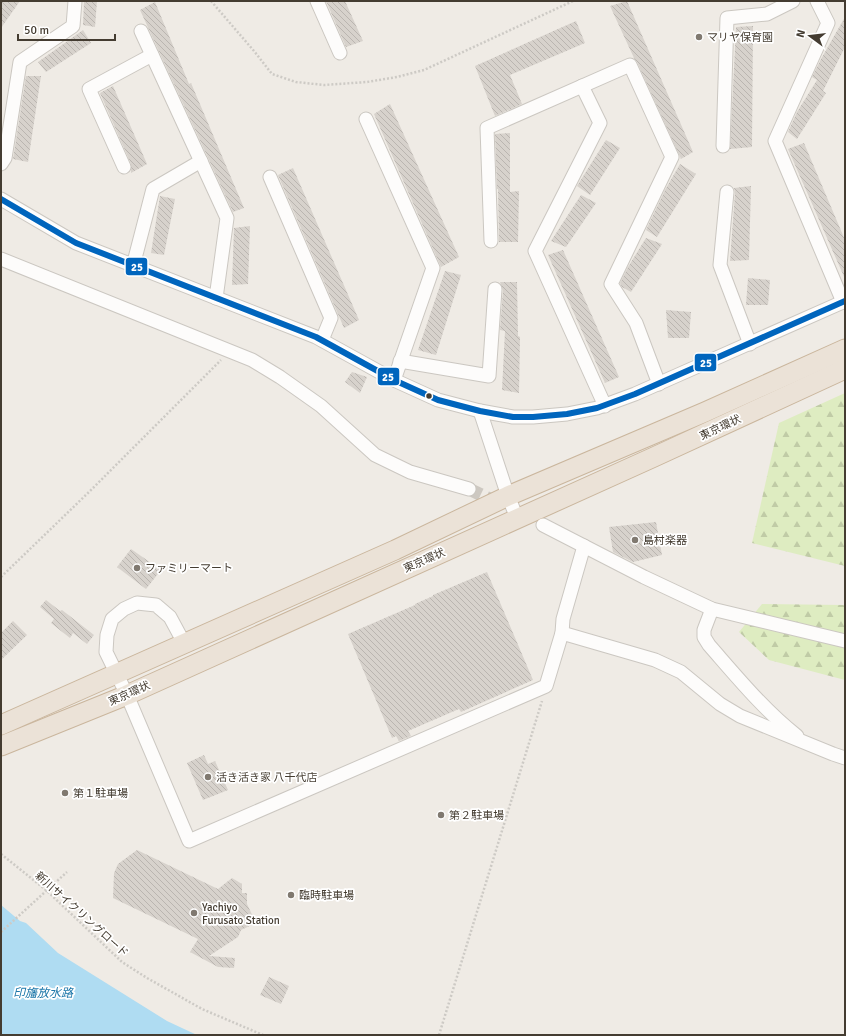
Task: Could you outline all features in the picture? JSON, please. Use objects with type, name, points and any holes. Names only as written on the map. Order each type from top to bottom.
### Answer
[{"type":"highway","name":"東京環状","points":[[1,725],[387,553],[508,496],[705,412],[845,349]]},
{"type":"highway","name":"東京環状","points":[[1,746],[127,695],[845,369]]},
{"type":"street","points":[[1,164],[5,158],[20,62],[73,26],[75,1]]},
{"type":"street","points":[[317,1],[340,53]]},
{"type":"street","points":[[723,146],[727,18],[767,14],[793,1]]},
{"type":"street","points":[[1,199],[76,243],[322,340],[394,380],[438,400],[480,411],[513,417],[567,414],[597,408],[659,384],[844,302],[775,141],[828,23],[817,1]]},
{"type":"street","points":[[141,31],[227,218],[216,298]]},
{"type":"street","points":[[124,167],[89,89],[152,55]]},
{"type":"street","points":[[491,241],[487,128],[630,65],[672,157],[611,284],[636,323],[659,384]]},
{"type":"street","points":[[582,86],[600,123],[535,251],[604,406]]},
{"type":"street","points":[[366,119],[433,268],[394,380]]},
{"type":"street","points":[[133,266],[153,189],[201,161]]},
{"type":"street","points":[[270,178],[331,318],[322,340]]},
{"type":"street","points":[[727,192],[720,265],[750,344]]},
{"type":"street","points":[[1,259],[252,360],[286,381],[321,406],[375,455],[410,472],[469,489]]},
{"type":"street","points":[[400,361],[489,376],[495,288]]},
{"type":"street","points":[[480,411],[508,496],[517,518]]},
{"type":"street","points":[[543,525],[644,577],[712,609],[845,641]]},
{"type":"street","points":[[184,643],[170,618],[156,605],[137,603],[124,609],[112,619],[107,635],[106,652],[127,695],[189,841],[546,686],[562,633],[563,619],[584,546]]},
{"type":"street","points":[[712,609],[704,630],[704,637],[709,645],[751,693],[785,726],[806,743]]},
{"type":"street","points":[[562,633],[655,660],[681,672],[720,704],[740,716],[845,758]]},
{"type":"path","points":[[211,1],[272,74],[296,82],[324,84],[367,82],[397,77],[424,70],[573,1]]},
{"type":"path","points":[[1,577],[89,492],[229,351]]},
{"type":"path","points":[[439,1035],[546,686]]},
{"type":"path","name":"新川サイクリングロード","points":[[1,854],[46,890],[122,962],[202,1009],[263,1035]]},
{"type":"path","points":[[1,932],[67,872]]},
{"type":"green space","points":[[845,393],[845,566],[752,543],[779,423]]},
{"type":"green space","points":[[762,604],[845,605],[845,680],[769,660],[739,632]]},
{"type":"water","name":"印旛放水路","points":[[1,905],[20,921],[26,923],[58,953],[167,1021],[197,1035],[1,1035]]},
{"type":"building","points":[[1,1],[20,1],[1,28]]},
{"type":"building","points":[[84,1],[97,1],[95,27],[83,25]]},
{"type":"building","points":[[326,1],[345,1],[363,41],[346,47]]},
{"type":"building","points":[[627,1],[693,152],[681,159],[610,6]]},
{"type":"building","points":[[155,2],[189,84],[191,83],[244,208],[233,212],[140,10]]},
{"type":"building","points":[[845,17],[845,47],[823,91],[826,93],[797,139],[788,132],[797,112],[817,80],[812,77]]},
{"type":"building","points":[[576,21],[585,43],[510,75],[522,104],[495,116],[475,66]]},
{"type":"building","points":[[753,26],[752,147],[730,149],[736,27]]},
{"type":"building","points":[[83,30],[91,43],[46,72],[38,62]]},
{"type":"building","points":[[26,76],[41,76],[28,162],[13,159]]},
{"type":"building","points":[[113,86],[147,164],[131,173],[131,164],[100,93]]},
{"type":"building","points":[[390,104],[459,257],[441,267],[374,114]]},
{"type":"building","points":[[510,133],[510,192],[519,191],[518,242],[499,242],[495,134]]},
{"type":"building","points":[[606,140],[620,148],[590,195],[577,186]]},
{"type":"building","points":[[804,143],[845,240],[845,279],[788,149]]},
{"type":"building","points":[[680,164],[696,174],[657,237],[646,230],[665,190]]},
{"type":"building","points":[[293,168],[359,320],[344,328],[278,175]]},
{"type":"building","points":[[751,186],[749,260],[730,261],[735,193],[734,188]]},
{"type":"building","points":[[581,195],[596,203],[566,247],[551,241]]},
{"type":"building","points":[[160,196],[175,199],[164,255],[151,253]]},
{"type":"building","points":[[250,226],[248,284],[232,285],[234,228]]},
{"type":"building","points":[[646,238],[662,244],[631,292],[622,287],[620,283]]},
{"type":"building","points":[[563,250],[619,377],[605,383],[548,255]]},
{"type":"building","points":[[445,271],[461,275],[436,355],[418,350]]},
{"type":"building","points":[[748,278],[770,280],[768,305],[746,305]]},
{"type":"building","points":[[500,282],[517,282],[518,336],[520,337],[519,393],[502,390],[505,331],[500,330],[503,290]]},
{"type":"building","points":[[666,310],[691,312],[689,338],[668,338]]},
{"type":"building","points":[[352,372],[367,377],[360,393],[345,382]]},
{"type":"building","name":"島村楽器","points":[[656,522],[662,555],[633,562],[613,552],[609,527]]},
{"type":"building","points":[[131,549],[161,570],[146,589],[117,567]]},
{"type":"building","points":[[487,572],[533,680],[461,712],[459,709],[408,731],[411,736],[399,741],[396,736],[392,738],[348,634]]},
{"type":"building","points":[[46,600],[60,611],[62,610],[94,635],[87,644],[73,633],[70,638],[51,623],[54,619],[40,607]]},
{"type":"building","points":[[13,621],[27,635],[1,660],[1,633]]},
{"type":"building","points":[[204,755],[208,764],[215,761],[228,790],[203,800],[187,763]]},
{"type":"building","name":"Yachiyo Furusato Station","points":[[137,850],[218,889],[232,878],[242,884],[242,893],[247,893],[247,904],[256,923],[241,930],[238,937],[209,956],[235,958],[234,968],[218,967],[190,952],[198,939],[113,898],[114,873],[118,864]]},
{"type":"building","points":[[269,977],[289,986],[281,1004],[260,995]]},
{"type":"tunnel","points":[[469,489],[500,504]]},
{"type":"transit line","name":"25","points":[[1,199],[76,243],[316,337],[394,380],[438,400],[480,411],[513,417],[567,414],[597,408],[635,394],[845,301]]},
{"type":"place","name":"マリヤ保育園","points":[[699,37]]},
{"type":"place","name":"島村楽器","points":[[635,540]]},
{"type":"place","name":"ファミリーマート","points":[[137,568]]},
{"type":"place","name":"活き活き家 八千代店","points":[[208,777]]},
{"type":"place","name":"第１駐車場","points":[[65,793]]},
{"type":"place","name":"第２駐車場","points":[[441,815]]},
{"type":"place","name":"臨時駐車場","points":[[291,895]]},
{"type":"place","name":"Yachiyo Furusato Station","points":[[194,913]]}]
